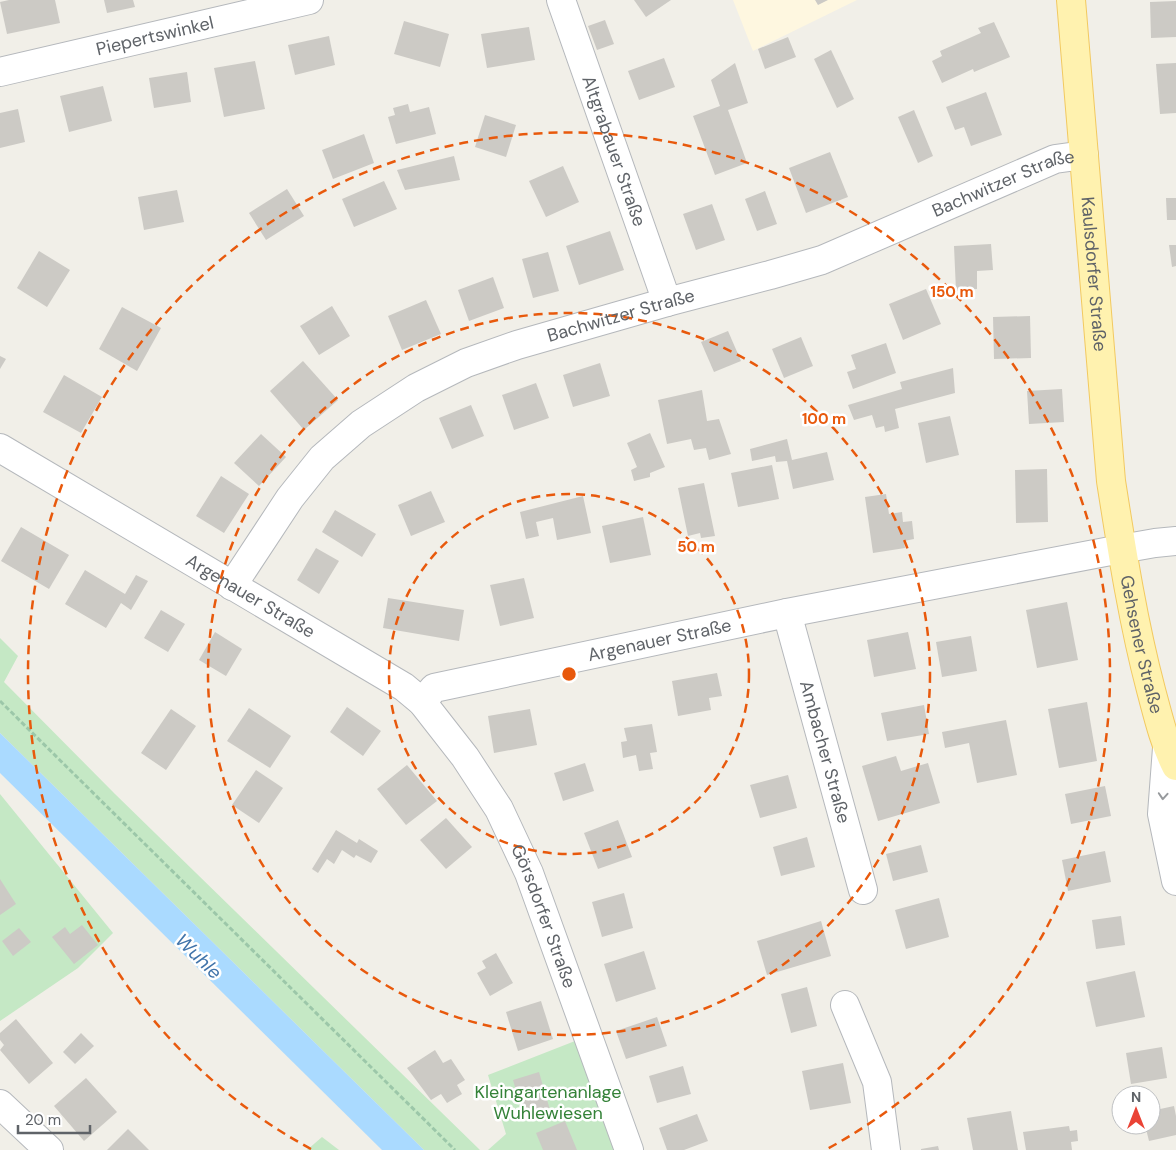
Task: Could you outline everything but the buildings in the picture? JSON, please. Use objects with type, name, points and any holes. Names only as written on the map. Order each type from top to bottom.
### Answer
[{"type":"main road","name":"Kaulsdorfer Straße","points":[[1071,0],[1111,481],[1121,548]]},
{"type":"main road","name":"Gehsener Straße","points":[[1121,548],[1143,657],[1171,757]]},
{"type":"street","name":"Piepertswinkel","points":[[0,72],[224,9],[309,0]]},
{"type":"street","name":"Altgrabauer Straße","points":[[561,0],[667,302]]},
{"type":"street","name":"Bachwitzer Straße","points":[[232,586],[290,498],[322,458],[361,424],[416,388],[466,363],[517,345],[822,260],[1055,159],[1084,155]]},
{"type":"street","name":"Argenauer Straße","points":[[0,448],[404,687],[422,702],[434,688],[787,613],[1121,548],[1156,542],[1176,541]]},
{"type":"street","name":"Ambacher Straße","points":[[787,613],[863,890]]},
{"type":"street","name":"Görsdorfer Straße","points":[[422,702],[465,757],[499,809],[530,874],[629,1150]]},
{"type":"street","points":[[1171,757],[1162,814],[1176,881]]},
{"type":"street","points":[[845,1005],[877,1082],[886,1150]]},
{"type":"street","points":[[0,1104],[49,1150]]},
{"type":"path","points":[[0,701],[456,1150]]},
{"type":"shaded area","points":[[733,0],[857,0],[753,51]]},
{"type":"green space","points":[[0,638],[18,656],[4,682],[115,794],[480,1150],[424,1150],[0,733]]},
{"type":"green space","points":[[0,794],[113,933],[78,968],[0,1021]]},
{"type":"green space","name":"Kleingartenanlage Wuhlewiesen","points":[[575,1041],[619,1150],[488,1150],[506,1134],[488,1075]]},
{"type":"green space","points":[[322,1137],[339,1150],[307,1150]]},
{"type":"water","name":"Wuhle","points":[[0,733],[424,1150],[382,1150],[0,773]]}]
